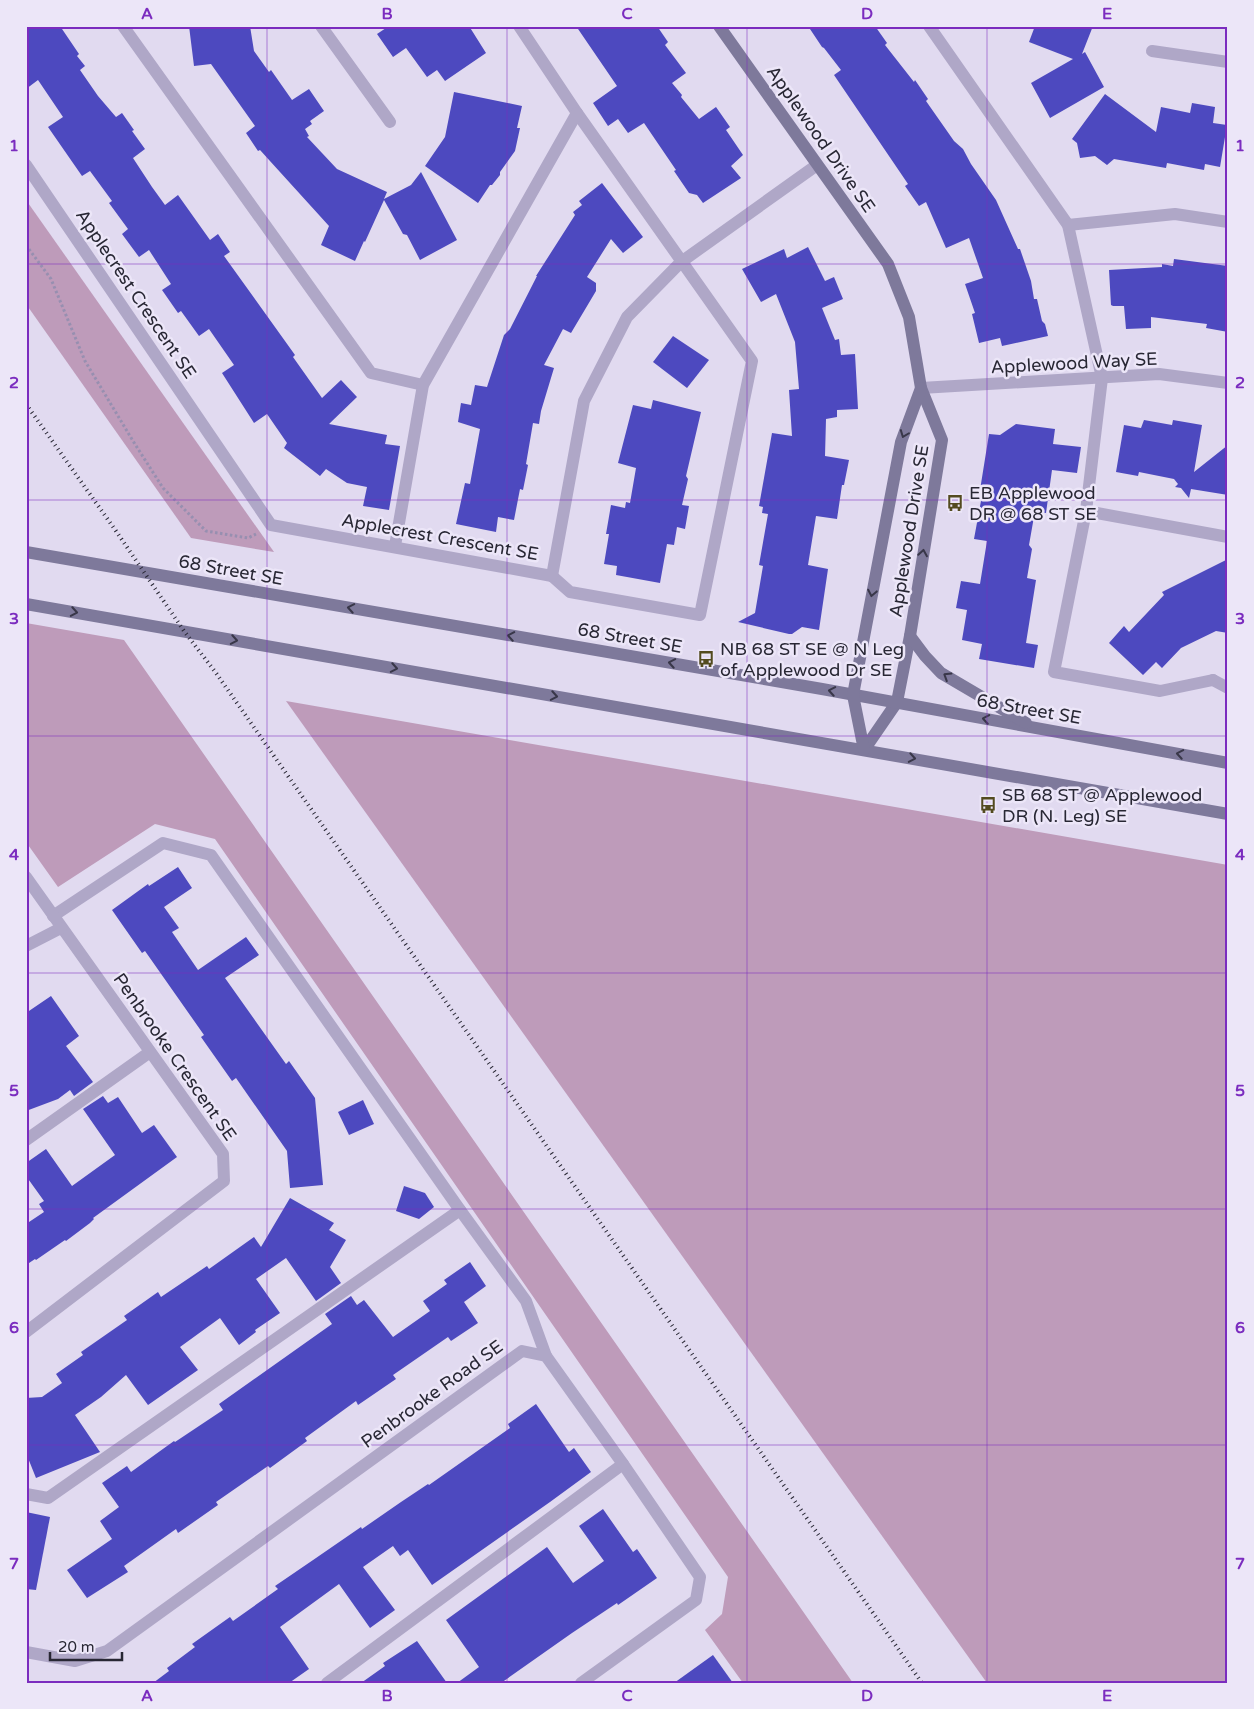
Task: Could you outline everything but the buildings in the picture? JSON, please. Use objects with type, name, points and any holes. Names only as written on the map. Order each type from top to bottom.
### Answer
[{"type":"main road","name":"Applewood Drive SE","points":[[719,26],[888,264],[909,317],[921,388],[942,440],[910,636],[897,702],[864,750]]},
{"type":"main road","name":"Applewood Drive SE","points":[[864,750],[853,695],[901,442],[921,388]]},
{"type":"main road","name":"68 Street SE","points":[[26,552],[897,702],[1228,762]]},
{"type":"main road","points":[[26,604],[1228,814]]},
{"type":"main road","points":[[910,636],[941,673],[1034,728]]},
{"type":"street","points":[[123,26],[371,373],[423,385]]},
{"type":"street","points":[[321,26],[390,122]]},
{"type":"street","points":[[519,26],[577,113],[752,361],[700,615],[570,592],[552,576]]},
{"type":"street","points":[[929,26],[1068,225],[1102,378],[1086,511],[1054,672],[1160,691],[1213,680],[1228,688]]},
{"type":"street","points":[[1152,51],[1228,62]]},
{"type":"street","points":[[395,546],[423,385],[577,113]]},
{"type":"street","name":"Applecrest Crescent SE","points":[[26,165],[272,525],[552,576],[584,401],[627,317],[681,262],[817,165]]},
{"type":"street","points":[[1068,225],[1175,214],[1228,222]]},
{"type":"street","name":"Applewood Way SE","points":[[921,388],[1159,374],[1228,383]]},
{"type":"street","points":[[1086,511],[1228,537]]},
{"type":"street","points":[[53,916],[163,843],[211,854],[460,1210],[526,1301],[546,1356],[700,1577],[696,1600],[581,1683]]},
{"type":"street","name":"Penbrooke Crescent SE","points":[[26,877],[223,1154],[224,1181],[26,1332]]},
{"type":"street","points":[[26,946],[61,928]]},
{"type":"street","points":[[26,1140],[150,1052]]},
{"type":"street","points":[[26,1494],[48,1498],[460,1210]]},
{"type":"street","name":"Penbrooke Road SE","points":[[26,1652],[75,1661],[107,1651],[522,1351],[546,1356]]},
{"type":"street","points":[[326,1683],[623,1464]]},
{"type":"path","points":[[26,245],[51,279],[85,361],[132,441],[163,488],[206,531],[248,538],[272,525]]},
{"type":"shaded area","points":[[26,200],[274,552],[191,538],[26,304]]},
{"type":"shaded area","points":[[26,623],[124,640],[853,1683],[743,1683],[705,1630],[722,1614],[728,1577],[215,839],[155,824],[58,887],[26,842]]},
{"type":"shaded area","points":[[286,701],[1228,865],[1228,1683],[987,1683]]},
{"type":"railway","points":[[26,404],[922,1683]]},
{"type":"place","name":"EB Applewood DR @ 68 ST SE","points":[[955,503]]},
{"type":"place","name":"NB 68 ST SE @ N Leg of Applewood Dr SE","points":[[706,659]]},
{"type":"place","name":"SB 68 ST @ Applewood DR (N. Leg) SE","points":[[988,805]]}]
